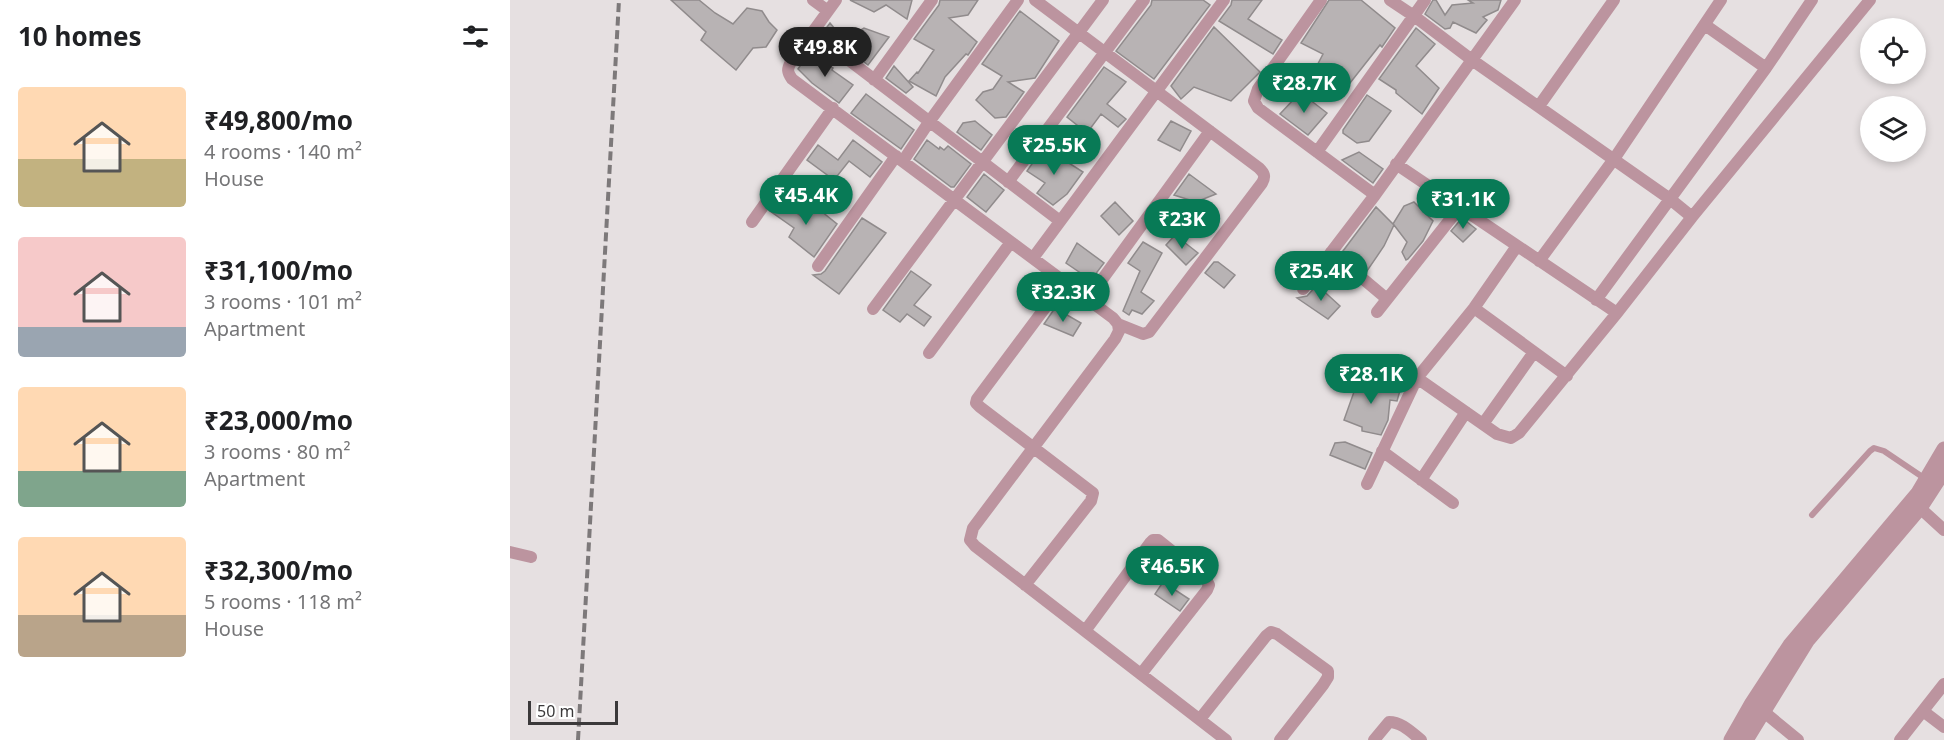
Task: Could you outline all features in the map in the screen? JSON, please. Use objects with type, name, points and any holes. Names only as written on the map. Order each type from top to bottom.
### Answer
[{"type":"street","points":[[813,0],[828,11]]},
{"type":"street","points":[[836,0],[791,62],[788,74],[1065,281],[1118,324],[1143,334],[1149,332],[1264,178],[1264,173],[1035,0]]},
{"type":"street","points":[[874,80],[932,0]]},
{"type":"street","points":[[818,266],[929,122],[1018,0]]},
{"type":"street","points":[[873,309],[1103,0]]},
{"type":"street","points":[[1008,182],[1144,0]]},
{"type":"street","points":[[1033,258],[1224,0]]},
{"type":"street","points":[[1321,0],[1258,89],[1254,101],[1258,108],[1375,195]]},
{"type":"street","points":[[1390,0],[1692,217]]},
{"type":"street","points":[[1317,152],[1425,0]]},
{"type":"street","points":[[1303,289],[1375,195],[1515,0]]},
{"type":"street","points":[[1539,106],[1614,0]]},
{"type":"street","points":[[1539,261],[1614,159],[1721,0]]},
{"type":"street","points":[[1596,300],[1766,68],[1812,0]]},
{"type":"street","points":[[1418,378],[1497,434],[1512,438],[1567,376],[1692,217],[1870,0]]},
{"type":"street","points":[[1705,25],[1766,68]]},
{"type":"street","points":[[812,32],[1060,221]]},
{"type":"street","points":[[752,222],[832,108]]},
{"type":"street","points":[[1088,299],[1210,131]]},
{"type":"street","points":[[1396,164],[1617,313]]},
{"type":"street","points":[[1377,312],[1460,207]]},
{"type":"street","points":[[929,353],[1011,242]]},
{"type":"street","points":[[1367,484],[1418,378],[1474,308],[1517,246]]},
{"type":"street","points":[[1331,252],[1387,298]]},
{"type":"street","points":[[1026,585],[1094,497],[1093,493],[976,403],[976,399],[1065,281]]},
{"type":"street","points":[[1474,308],[1567,376]]},
{"type":"street","points":[[1118,324],[1119,331],[1115,339],[973,528],[970,540],[1226,740]]},
{"type":"street","points":[[1483,424],[1534,352]]},
{"type":"street","points":[[1421,480],[1466,412]]},
{"type":"street","points":[[1731,740],[1807,641],[1920,508],[1944,448]]},
{"type":"street","points":[[1382,451],[1453,503]]},
{"type":"street","points":[[1746,740],[1758,707],[1790,645],[1837,587],[1930,482],[1944,471]]},
{"type":"street","points":[[1920,508],[1944,530]]},
{"type":"street","points":[[1085,631],[1150,543],[1158,540],[1205,578],[1209,585],[1141,674]]},
{"type":"street","points":[[510,552],[531,558]]},
{"type":"street","points":[[1200,719],[1271,632],[1277,634],[1328,672],[1323,685],[1280,740]]},
{"type":"street","points":[[1900,740],[1944,684]]},
{"type":"street","points":[[1758,707],[1798,740]]},
{"type":"street","points":[[1923,711],[1944,727]]},
{"type":"street","points":[[1374,740],[1389,722],[1403,726],[1421,740]]},
{"type":"lane","points":[[1812,515],[1874,448],[1884,451],[1930,482]]},
{"type":"building","points":[[671,0],[699,0],[733,24],[747,8],[762,11],[777,30],[766,47],[753,48],[736,70],[701,40],[706,32]]},
{"type":"building","points":[[850,0],[912,0],[907,19],[886,5],[874,12]]},
{"type":"building","points":[[940,0],[978,0],[968,15],[949,18],[977,42],[968,55],[966,54],[945,77],[936,96],[909,81],[918,73],[934,50],[914,39],[939,5]]},
{"type":"building","points":[[1152,0],[1203,0],[1210,5],[1154,79],[1116,51],[1151,5]]},
{"type":"building","points":[[1232,0],[1262,0],[1248,19],[1282,40],[1273,54],[1219,21]]},
{"type":"building","points":[[1329,0],[1361,0],[1395,28],[1382,47],[1380,45],[1339,97],[1311,77],[1323,54],[1301,43]]},
{"type":"building","points":[[1433,0],[1436,0],[1445,15],[1452,5],[1473,3],[1468,0],[1501,0],[1498,10],[1483,17],[1487,20],[1476,33],[1453,22],[1450,28],[1445,29],[1425,14]]},
{"type":"building","points":[[1020,11],[1059,41],[1035,78],[1008,82],[1024,92],[1006,117],[995,118],[976,100],[983,92],[993,89],[1002,76],[982,64]]},
{"type":"building","points":[[830,23],[844,40],[864,28],[889,37],[868,65],[824,31]]},
{"type":"building","points":[[1214,27],[1260,72],[1231,101],[1194,87],[1181,99],[1171,86]]},
{"type":"building","points":[[1416,28],[1435,44],[1416,66],[1439,88],[1422,114],[1396,93],[1396,90],[1379,79]]},
{"type":"building","points":[[809,53],[833,68],[832,70],[853,85],[839,103],[812,83],[798,69]]},
{"type":"building","points":[[894,66],[913,87],[906,93],[886,78]]},
{"type":"building","points":[[1104,67],[1126,82],[1107,104],[1126,119],[1118,127],[1101,114],[1087,133],[1067,117]]},
{"type":"building","points":[[866,94],[914,130],[901,149],[851,113]]},
{"type":"building","points":[[1367,95],[1391,111],[1369,141],[1357,143],[1343,133],[1343,130]]},
{"type":"building","points":[[1305,96],[1327,113],[1308,135],[1280,114],[1295,98]]},
{"type":"building","points":[[975,121],[992,135],[981,150],[957,132],[963,123]]},
{"type":"building","points":[[1171,121],[1191,131],[1180,151],[1158,140]]},
{"type":"building","points":[[853,140],[882,162],[870,177],[849,161],[834,180],[807,160],[818,145],[838,160]]},
{"type":"building","points":[[927,140],[939,149],[940,147],[944,150],[948,146],[971,164],[954,187],[914,159]]},
{"type":"building","points":[[1041,151],[1061,158],[1083,172],[1067,194],[1053,205],[1037,193],[1045,183],[1027,171]]},
{"type":"building","points":[[1359,152],[1383,169],[1373,183],[1342,160]]},
{"type":"building","points":[[984,174],[1004,190],[986,212],[967,197]]},
{"type":"building","points":[[1189,174],[1216,194],[1196,202],[1174,195]]},
{"type":"building","points":[[778,199],[802,217],[811,203],[837,224],[814,257],[789,237],[794,228],[770,211]]},
{"type":"building","points":[[1115,202],[1133,221],[1119,235],[1101,216]]},
{"type":"building","points":[[1414,202],[1433,221],[1423,241],[1408,259],[1406,260],[1402,252],[1407,242],[1394,225],[1384,246],[1367,271],[1343,251],[1376,207],[1393,224],[1404,206]]},
{"type":"building","points":[[862,218],[886,233],[839,294],[813,275],[825,271]]},
{"type":"building","points":[[1462,218],[1476,229],[1463,242],[1451,231]]},
{"type":"building","points":[[1175,235],[1198,253],[1186,265],[1166,245]]},
{"type":"building","points":[[1143,242],[1162,253],[1141,292],[1154,301],[1142,314],[1132,310],[1129,315],[1123,311],[1140,271],[1128,263]]},
{"type":"building","points":[[1077,243],[1104,263],[1091,280],[1066,263]]},
{"type":"building","points":[[1214,262],[1218,262],[1235,275],[1224,288],[1205,273]]},
{"type":"building","points":[[911,271],[931,285],[914,305],[931,317],[924,326],[907,314],[900,322],[883,310]]},
{"type":"building","points":[[1317,285],[1340,306],[1328,319],[1297,298],[1307,296]]},
{"type":"building","points":[[1055,308],[1081,323],[1073,336],[1044,324]]},
{"type":"building","points":[[1364,374],[1381,385],[1384,382],[1392,387],[1401,387],[1397,401],[1390,400],[1388,420],[1381,435],[1362,431],[1362,427],[1344,420],[1355,389]]},
{"type":"building","points":[[1345,442],[1372,453],[1365,469],[1330,455],[1335,443]]},
{"type":"building","points":[[1163,582],[1189,599],[1180,611],[1155,594]]},
{"type":"railway","points":[[578,740],[619,0]]}]
